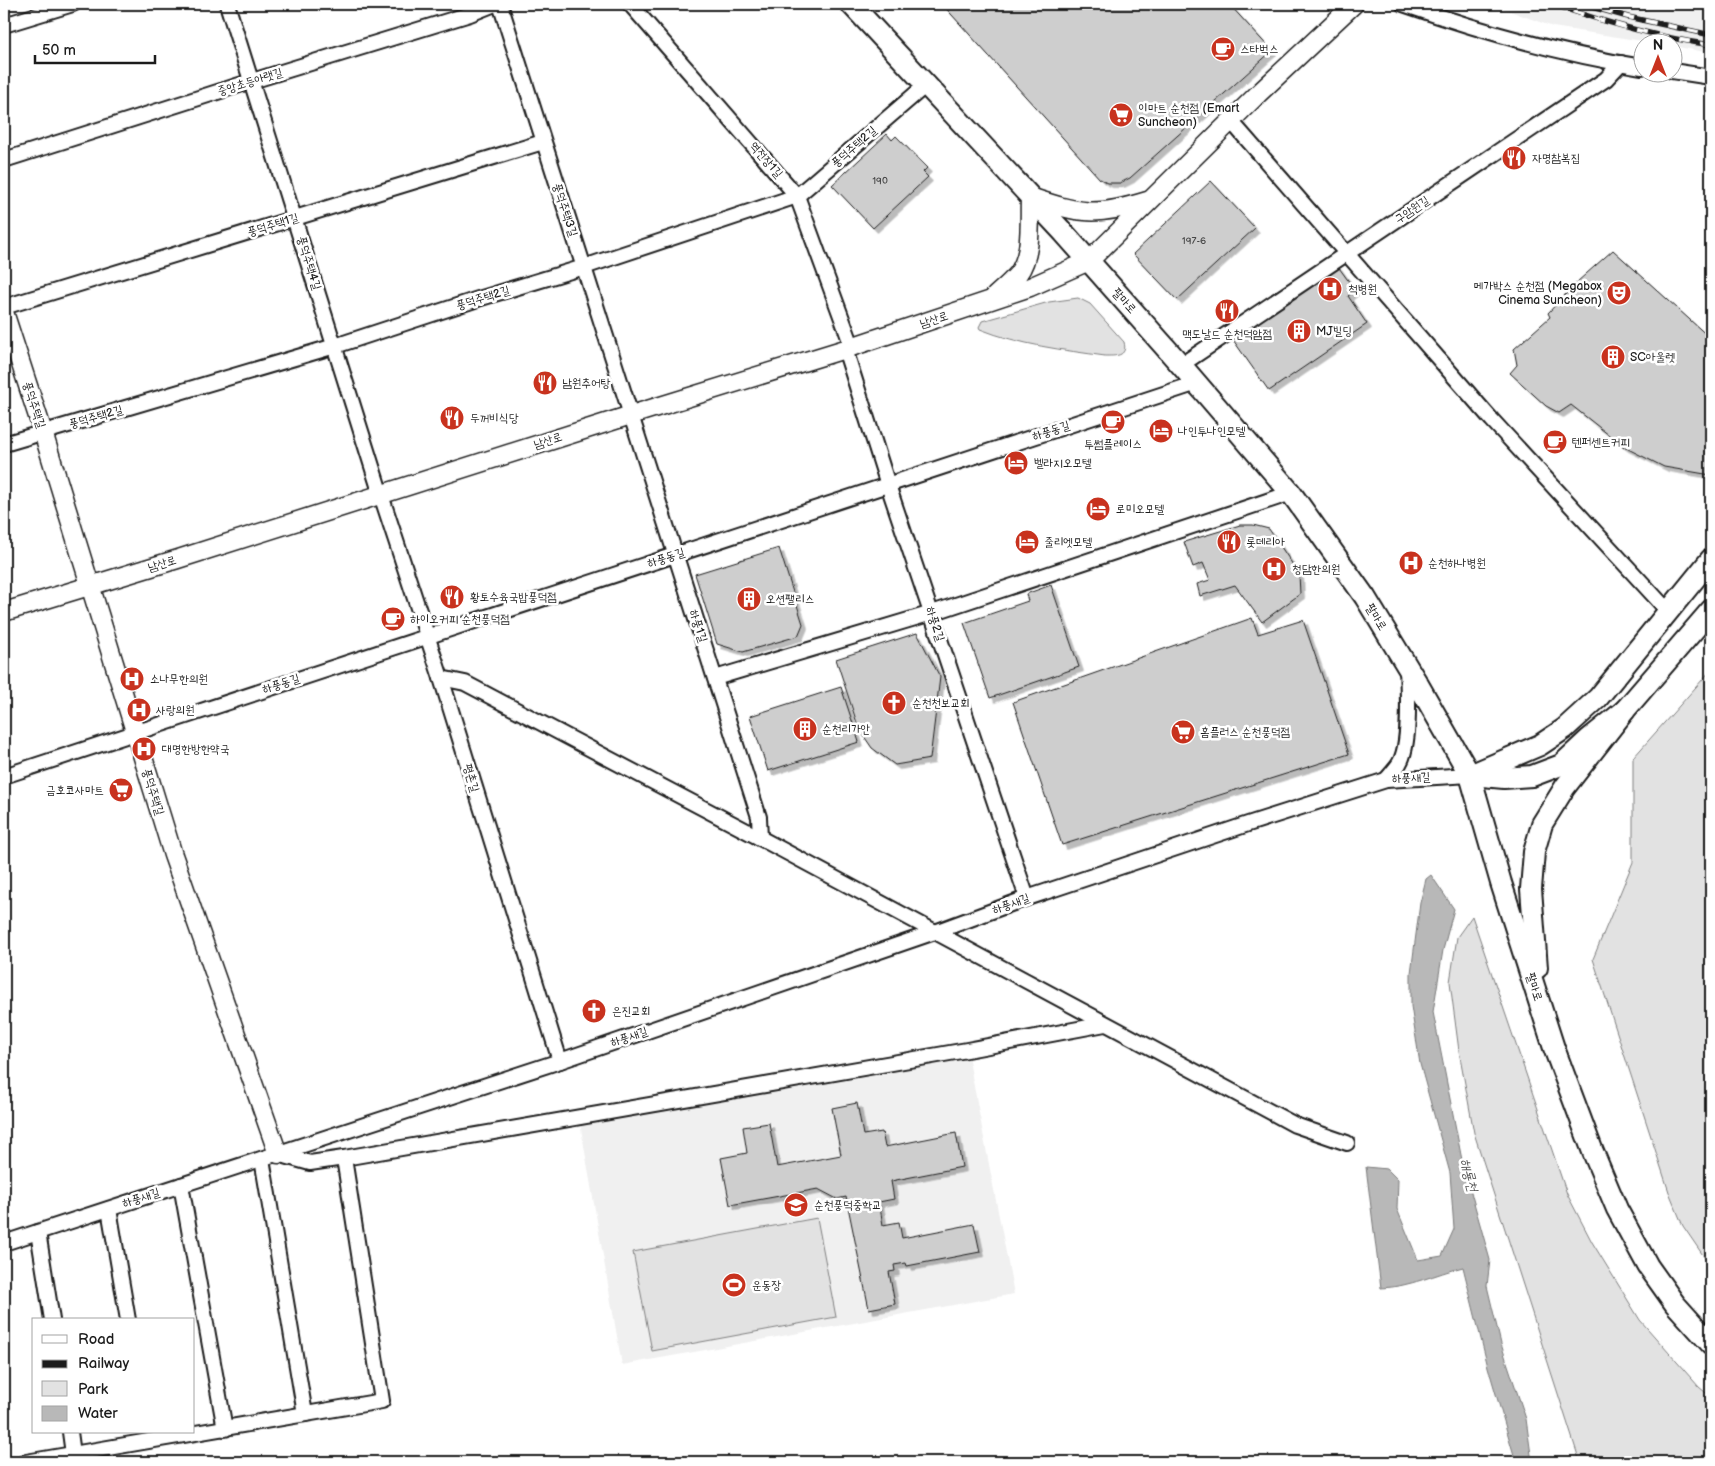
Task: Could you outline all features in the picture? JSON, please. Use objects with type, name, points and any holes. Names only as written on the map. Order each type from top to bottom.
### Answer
[{"type":"main road","name":"팔마로","points":[[852,4],[1089,260],[1197,383],[1291,493],[1364,597],[1408,667],[1470,775],[1501,883],[1544,1017],[1593,1152],[1620,1216],[1648,1266],[1670,1296],[1711,1344]]},
{"type":"main road","points":[[1470,775],[1540,745],[1564,729],[1598,698],[1711,559]]},
{"type":"main road","points":[[1544,1017],[1533,935],[1530,889],[1534,852],[1542,824],[1565,787],[1625,710],[1711,610]]},
{"type":"main road","points":[[1470,775],[1504,778],[1532,776],[1561,765],[1625,710]]},
{"type":"street","points":[[4,25],[73,4]]},
{"type":"street","name":"풍덕주택4길","points":[[227,4],[381,495]]},
{"type":"street","name":"중앙초등아랫길","points":[[4,160],[470,14],[496,4]]},
{"type":"street","name":"풍덕주택3길","points":[[500,4],[631,415]]},
{"type":"street","name":"역전장1길","points":[[630,4],[797,196],[848,348]]},
{"type":"street","name":"남산로","points":[[4,612],[848,348],[1030,287],[1089,260],[1354,4]]},
{"type":"street","points":[[1403,4],[1485,30],[1595,59],[1632,65]]},
{"type":"street","name":"구암원길","points":[[1181,365],[1606,79],[1620,63]]},
{"type":"street","points":[[1682,73],[1711,77]]},
{"type":"street","name":"풍덕주택2길","points":[[4,444],[335,346],[478,299],[584,267],[797,196],[926,84]]},
{"type":"street","points":[[1231,121],[1492,420],[1668,612]]},
{"type":"street","name":"풍덕주택1길","points":[[4,307],[543,142]]},
{"type":"street","points":[[987,302],[1014,278],[1026,257],[1029,246],[1030,197],[1069,210],[1087,212],[1119,210],[1150,200]]},
{"type":"street","name":"풍덕주택길","points":[[4,312],[43,432],[173,855],[270,1156]]},
{"type":"street","name":"하풍2길","points":[[848,348],[888,485],[1027,898]]},
{"type":"street","name":"하풍동길","points":[[4,776],[1197,383]]},
{"type":"street","name":"하풍1길","points":[[631,415],[674,555],[716,678],[759,817],[760,838]]},
{"type":"street","points":[[716,678],[932,613],[1291,493]]},
{"type":"street","name":"평촌길","points":[[381,495],[441,678],[560,1061]]},
{"type":"street","points":[[1386,780],[1400,763],[1404,747],[1408,720],[1408,667]]},
{"type":"street","points":[[441,678],[465,683],[760,838],[1295,1125],[1347,1143]]},
{"type":"street","name":"하풍새길","points":[[4,1243],[560,1061],[935,932],[1027,898],[1238,827],[1386,780],[1470,775]]},
{"type":"street","points":[[305,1414],[270,1156],[310,1163],[344,1158],[968,1050],[1106,1024]]},
{"type":"street","points":[[195,1432],[225,1429],[382,1401],[344,1158]]},
{"type":"street","points":[[181,1185],[225,1429]]},
{"type":"street","points":[[109,1209],[128,1318]]},
{"type":"street","points":[[38,1232],[52,1318]]},
{"type":"street","points":[[70,1434],[73,1454]]},
{"type":"street","points":[[26,1462],[73,1454],[148,1437],[177,1434]]},
{"type":"shaded area","points":[[1491,4],[1711,4],[1711,31],[1705,52],[1682,48],[1682,32],[1632,32],[1632,39],[1553,27]]},
{"type":"shaded area","name":"순천풍덕중학교","points":[[967,1050],[1014,1294],[622,1365],[579,1117]]},
{"type":"green space","points":[[1078,298],[1090,304],[1124,342],[1124,351],[1120,355],[1105,356],[1042,346],[995,335],[979,327],[982,321],[1049,302]]},
{"type":"green space","points":[[1711,670],[1711,1267],[1683,1226],[1669,1192],[1593,959],[1633,862],[1633,758]]},
{"type":"green space","points":[[1472,916],[1567,1194],[1592,1242],[1640,1320],[1699,1387],[1711,1397],[1711,1462],[1580,1462],[1474,1133],[1459,1051],[1450,982],[1457,937]]},
{"type":"green space","name":"운동장","points":[[817,1218],[836,1317],[652,1351],[633,1252]]},
{"type":"water","points":[[1431,875],[1454,909],[1443,950],[1433,1012],[1462,1160],[1490,1260],[1487,1286],[1501,1344],[1526,1419],[1532,1462],[1516,1462],[1488,1367],[1463,1267],[1412,1283],[1381,1288],[1366,1167],[1387,1169],[1398,1180],[1397,1209],[1418,1260],[1442,1256],[1454,1229],[1450,1173],[1420,1064],[1411,1006],[1411,973],[1420,903],[1426,879]]},
{"type":"building","name":"이마트 순천점 (Emart Suncheon)","points":[[942,4],[1229,4],[1272,51],[1130,178],[1120,183],[1108,183],[1100,179]]},
{"type":"building","points":[[887,134],[892,140],[896,136],[927,168],[923,172],[928,177],[873,228],[832,185]]},
{"type":"building","points":[[1211,181],[1255,228],[1177,300],[1133,254]]},
{"type":"building","name":"SC아울렛","points":[[1613,250],[1711,339],[1711,475],[1664,467],[1624,447],[1571,405],[1559,413],[1546,406],[1510,373],[1517,365],[1514,349],[1550,317],[1548,313],[1577,282]]},
{"type":"building","name":"MJ빌딩","points":[[1337,265],[1355,290],[1348,296],[1367,324],[1269,391],[1231,337]]},
{"type":"building","points":[[1240,525],[1253,525],[1269,529],[1299,574],[1300,594],[1262,622],[1235,585],[1200,596],[1197,584],[1210,580],[1203,563],[1193,567],[1184,542]]},
{"type":"building","name":"오션팰리스","points":[[779,548],[803,624],[798,636],[743,652],[717,644],[695,574]]},
{"type":"building","points":[[1051,585],[1079,667],[990,698],[964,623],[1028,601],[1026,594]]},
{"type":"building","name":"홈플러스 순천풍덕점","points":[[1252,618],[1258,634],[1303,620],[1349,754],[1062,845],[1013,702]]},
{"type":"building","name":"순천천보교회","points":[[917,633],[940,677],[930,759],[895,765],[872,748],[859,729],[836,659]]},
{"type":"building","name":"순천리가안","points":[[841,687],[859,742],[768,771],[750,716]]},
{"type":"building","points":[[857,1103],[863,1135],[882,1132],[885,1147],[956,1133],[962,1167],[891,1181],[894,1199],[879,1202],[883,1225],[899,1222],[902,1238],[974,1224],[980,1252],[907,1266],[906,1263],[894,1265],[895,1271],[889,1272],[895,1304],[869,1309],[846,1197],[837,1199],[818,1189],[730,1205],[721,1158],[747,1153],[743,1127],[769,1123],[777,1167],[841,1155],[832,1108]]},
{"type":"railway","points":[[1552,4],[1630,28],[1711,45]]},
{"type":"railway","points":[[1581,4],[1628,17],[1711,35]]},
{"type":"place","name":"스타벅스","points":[[1223,49]]},
{"type":"place","name":"이마트 순천점 (Emart Suncheon)","points":[[1121,115]]},
{"type":"place","name":"자명참복집","points":[[1514,158]]},
{"type":"place","name":"척병원","points":[[1330,289]]},
{"type":"place","name":"메가박스 순천점 (Megabox Cinema Suncheon)","points":[[1619,293]]},
{"type":"place","name":"맥도날드 순천덕암점","points":[[1227,311]]},
{"type":"place","name":"MJ빌딩","points":[[1299,331]]},
{"type":"place","name":"SC아울렛","points":[[1613,357]]},
{"type":"place","name":"남원추어탕","points":[[545,383]]},
{"type":"place","name":"두꺼비식당","points":[[452,418]]},
{"type":"place","name":"투썸플레이스","points":[[1113,422]]},
{"type":"place","name":"나인투나인모텔","points":[[1161,431]]},
{"type":"place","name":"텐퍼센트커피","points":[[1555,442]]},
{"type":"place","name":"벨라지오모텔","points":[[1016,463]]},
{"type":"place","name":"로미오모텔","points":[[1098,509]]},
{"type":"place","name":"줄리엣모텔","points":[[1027,542]]},
{"type":"place","name":"롯데리아","points":[[1229,542]]},
{"type":"place","name":"순천하나병원","points":[[1411,563]]},
{"type":"place","name":"청담한의원","points":[[1274,569]]},
{"type":"place","name":"황토수육국밥풍덕점","points":[[452,597]]},
{"type":"place","name":"오션팰리스","points":[[749,599]]},
{"type":"place","name":"하이오커피 순천풍덕점","points":[[393,619]]},
{"type":"place","name":"소나무한의원","points":[[132,679]]},
{"type":"place","name":"순천천보교회","points":[[894,703]]},
{"type":"place","name":"사랑의원","points":[[139,710]]},
{"type":"place","name":"순천리가안","points":[[805,729]]},
{"type":"place","name":"홈플러스 순천풍덕점","points":[[1183,732]]},
{"type":"place","name":"대명한방한약국","points":[[144,749]]},
{"type":"place","name":"금호코사마트","points":[[121,790]]},
{"type":"place","name":"은진교회","points":[[594,1011]]},
{"type":"place","name":"순천풍덕중학교","points":[[796,1205]]},
{"type":"place","name":"운동장","points":[[734,1285]]},
{"type":"water label","name":"해룡천","points":[[1469,1175]]}]
